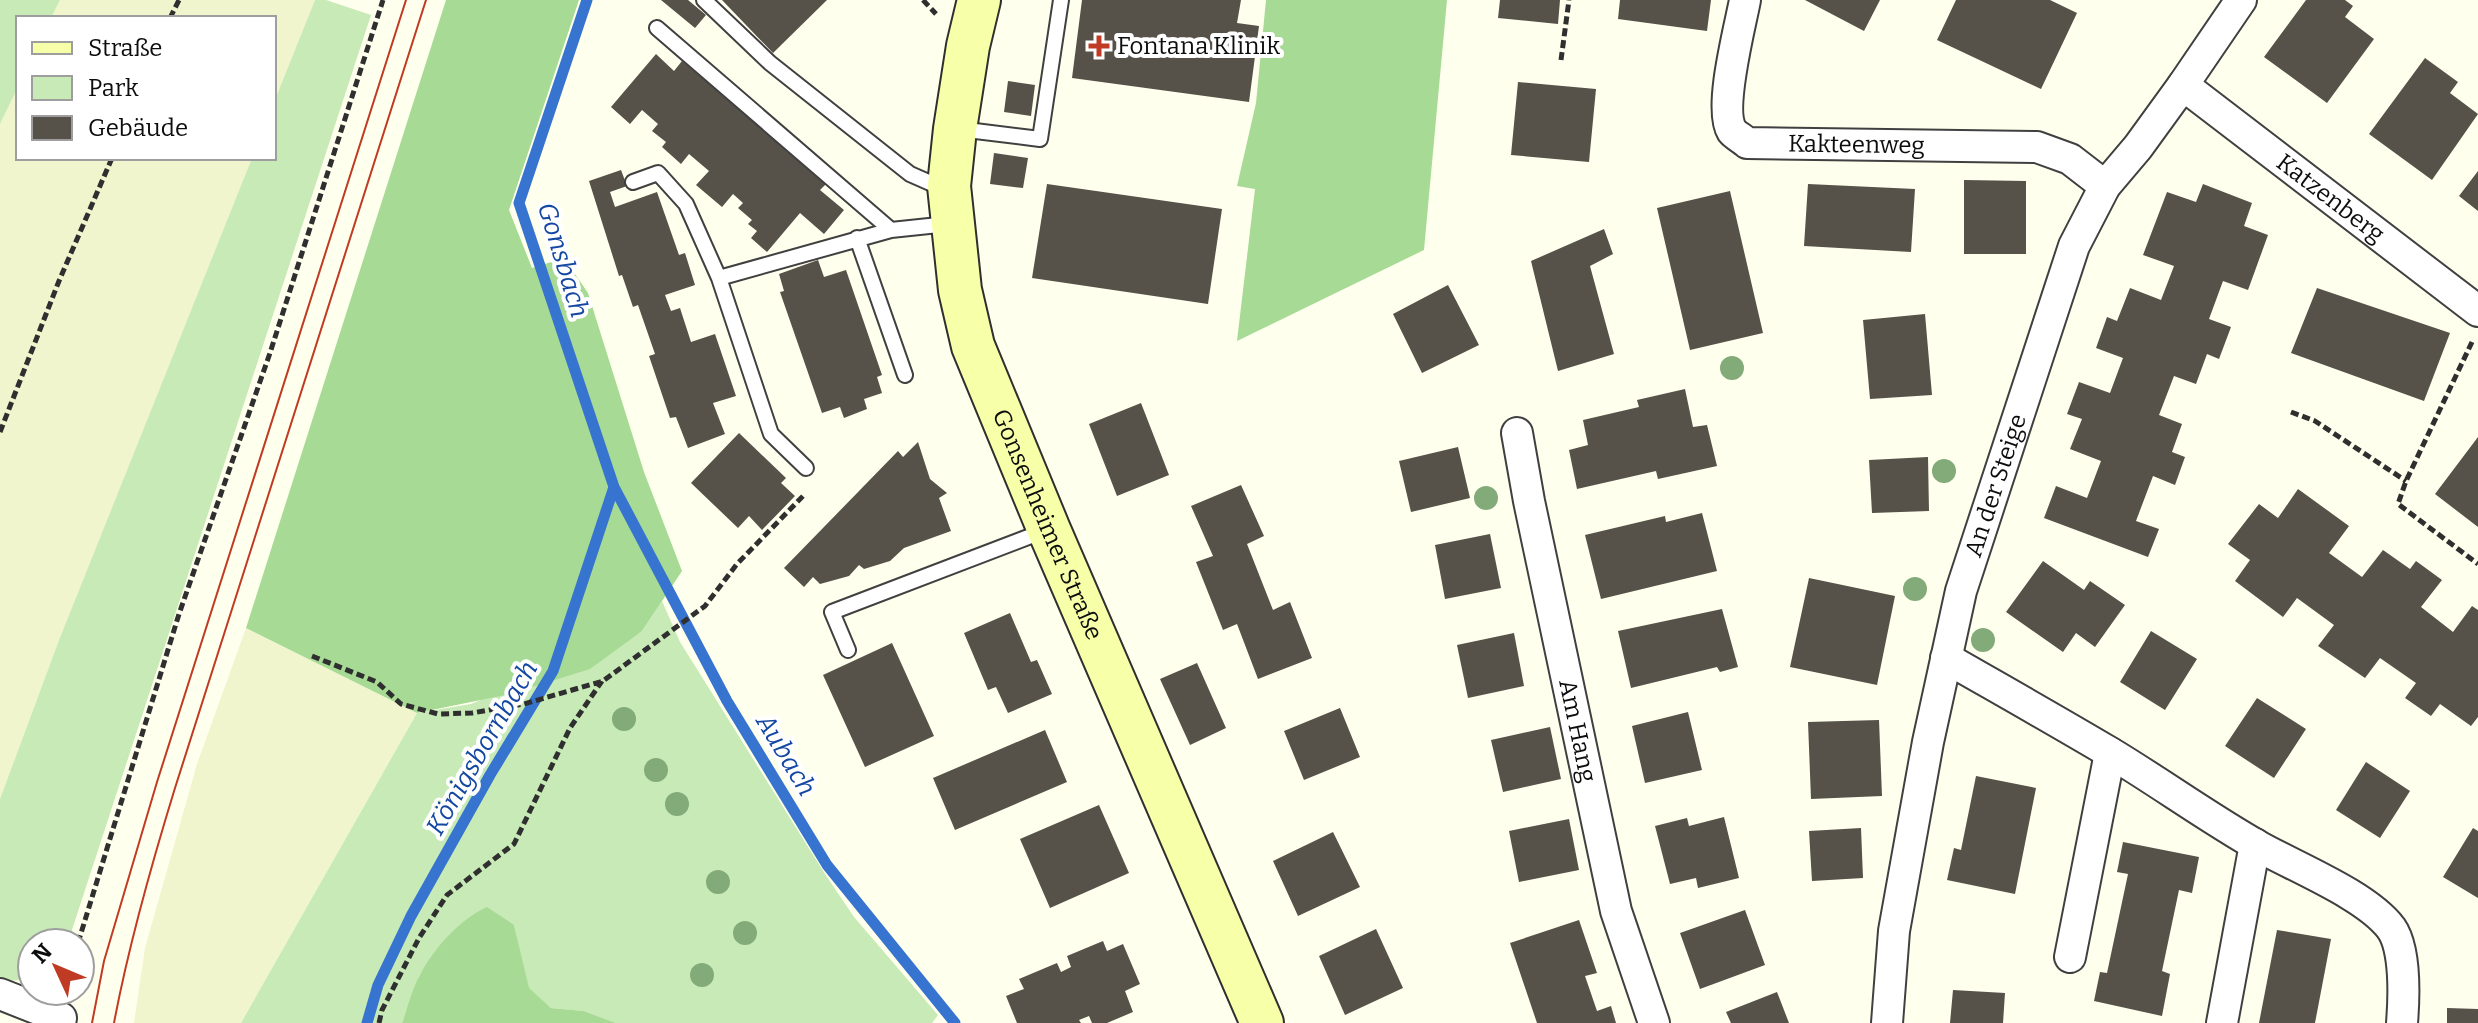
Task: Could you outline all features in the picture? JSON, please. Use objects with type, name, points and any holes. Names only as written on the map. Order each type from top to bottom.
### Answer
[{"type":"main road","name":"Gonsenheimer Straße","points":[[979,0],[968,46],[955,129],[951,205],[960,290],[973,346],[1262,1023]]},
{"type":"street","name":"Kakteenweg","points":[[1745,0],[1729,85],[1727,113],[1732,132],[1747,143],[2037,147],[2070,159],[2105,186]]},
{"type":"street","name":"An der Steige","points":[[1887,1023],[1894,931],[1928,742],[1961,591],[2074,246],[2105,186],[2138,147],[2241,0]]},
{"type":"street","name":"Katzenberg","points":[[2183,85],[2478,311]]},
{"type":"street","name":"Am Hang","points":[[1517,433],[1616,911],[1654,1023]]},
{"type":"street","points":[[1946,658],[2110,753],[2255,844],[2361,903],[2393,931],[2399,945],[2404,998],[2402,1023]]},
{"type":"street","points":[[2070,957],[2110,753]]},
{"type":"street","points":[[2222,1023],[2255,844]]},
{"type":"street","points":[[0,994],[61,1020]]},
{"type":"lane","points":[[704,0],[770,63],[910,174],[935,185],[951,205],[891,230],[719,278]]},
{"type":"lane","points":[[955,129],[1040,139],[1061,0]]},
{"type":"lane","points":[[657,28],[891,230]]},
{"type":"lane","points":[[633,182],[658,173],[686,204],[719,278],[771,434],[806,468]]},
{"type":"lane","points":[[857,238],[905,375]]},
{"type":"lane","points":[[848,650],[832,612],[1049,530]]},
{"type":"path","points":[[83,927],[179,614],[270,353],[383,0]]},
{"type":"path","points":[[1561,60],[1569,0]]},
{"type":"path","points":[[0,432],[59,281],[111,160]]},
{"type":"path","points":[[2478,331],[2398,504],[2478,564]]},
{"type":"path","points":[[2291,412],[2315,421],[2406,481]]},
{"type":"path","points":[[379,1023],[382,1010],[419,938],[447,895],[514,844],[570,728],[603,681],[705,606],[737,564],[818,480],[806,468]]},
{"type":"path","points":[[312,656],[356,671],[377,682],[401,704],[438,714],[472,713],[524,704],[603,681]]},
{"type":"green space","points":[[0,0],[60,0],[52,16],[16,16],[16,91],[0,124]]},
{"type":"green space","points":[[60,0],[315,0],[276,97],[276,16],[52,16]]},
{"type":"green space","points":[[315,0],[326,0],[371,15],[73,927],[16,927],[16,980],[8,981],[0,978],[0,799],[59,640],[251,160],[276,160],[276,97]]},
{"type":"green space","points":[[446,0],[579,0],[509,210],[532,268],[564,258],[588,293],[644,472],[682,571],[642,631],[590,669],[510,694],[417,713],[246,628]]},
{"type":"green space","points":[[1266,0],[1447,0],[1424,250],[1237,341],[1255,189],[1237,186],[1256,103]]},
{"type":"green space","points":[[16,91],[16,160],[251,160],[59,640],[0,799],[0,124]]},
{"type":"green space","points":[[662,601],[680,642],[825,874],[854,917],[938,1015],[932,1023],[616,1023],[584,1011],[551,1008],[528,988],[514,925],[447,939],[420,975],[402,1023],[241,1023],[417,713],[471,704],[642,631]]},
{"type":"green space","points":[[246,628],[417,713],[241,1023],[134,1023],[145,948],[197,764]]},
{"type":"green space","points":[[487,907],[514,925],[529,988],[551,1008],[584,1011],[616,1023],[402,1023],[417,980],[433,955],[458,927]]},
{"type":"building","points":[[661,0],[688,0],[706,15],[695,28]]},
{"type":"building","points":[[722,0],[827,0],[773,53]]},
{"type":"building","points":[[1082,0],[1241,0],[1237,23],[1259,26],[1249,102],[1072,78]]},
{"type":"building","points":[[1500,0],[1560,0],[1558,24],[1498,18]]},
{"type":"building","points":[[1620,0],[1711,0],[1707,31],[1618,19]]},
{"type":"building","points":[[1805,0],[1880,0],[1864,31]]},
{"type":"building","points":[[1956,0],[2050,0],[2077,13],[2041,89],[1937,40]]},
{"type":"building","points":[[2306,0],[2345,0],[2353,6],[2345,17],[2374,39],[2327,103],[2264,57]]},
{"type":"building","points":[[656,54],[674,71],[682,61],[826,184],[820,190],[844,210],[824,234],[800,213],[767,252],[751,238],[757,231],[748,224],[752,220],[738,208],[743,203],[733,194],[722,207],[696,185],[709,171],[689,154],[681,164],[662,147],[666,142],[652,131],[658,124],[642,110],[630,124],[611,107]]},
{"type":"building","points":[[2425,58],[2458,82],[2450,93],[2478,114],[2432,180],[2369,134]]},
{"type":"building","points":[[1008,81],[1035,85],[1031,116],[1004,112]]},
{"type":"building","points":[[1518,82],[1596,89],[1589,162],[1511,155]]},
{"type":"building","points":[[994,153],[1028,158],[1023,188],[990,184]]},
{"type":"building","points":[[621,170],[627,186],[610,192],[615,207],[657,192],[679,255],[685,253],[695,285],[665,295],[671,311],[680,308],[691,342],[715,334],[736,396],[713,403],[725,434],[688,448],[676,417],[670,418],[649,356],[655,354],[638,305],[633,307],[622,275],[619,276],[589,181]]},
{"type":"building","points":[[2478,171],[2478,211],[2459,196]]},
{"type":"building","points":[[1964,180],[2026,181],[2026,254],[1964,254]]},
{"type":"building","points":[[1047,184],[1222,209],[1208,304],[1032,278]]},
{"type":"building","points":[[1808,184],[1915,189],[1911,252],[1804,246]]},
{"type":"building","points":[[2203,184],[2252,203],[2244,226],[2268,235],[2248,290],[2223,281],[2209,319],[2231,327],[2219,359],[2207,354],[2196,384],[2174,376],[2159,415],[2182,424],[2172,452],[2185,457],[2175,485],[2153,476],[2136,521],[2159,529],[2148,557],[2044,518],[2056,486],[2087,498],[2101,461],[2070,449],[2082,419],[2067,414],[2079,382],[2110,393],[2123,358],[2096,348],[2107,317],[2117,321],[2130,288],[2161,300],[2174,266],[2143,255],[2167,192],[2196,202]]},
{"type":"building","points":[[1730,191],[1763,333],[1690,350],[1657,208]]},
{"type":"building","points":[[1604,229],[1613,254],[1590,266],[1614,354],[1558,371],[1531,261]]},
{"type":"building","points":[[818,260],[824,277],[846,270],[882,375],[877,377],[882,393],[864,399],[867,409],[844,418],[840,407],[822,413],[780,292],[784,291],[779,274]]},
{"type":"building","points":[[1448,285],[1479,345],[1422,373],[1393,314]]},
{"type":"building","points":[[2317,288],[2450,333],[2424,401],[2291,353]]},
{"type":"building","points":[[1925,314],[1932,395],[1870,399],[1863,320]]},
{"type":"building","points":[[1685,389],[1693,427],[1707,425],[1717,466],[1658,479],[1656,471],[1577,489],[1569,450],[1588,445],[1583,420],[1639,407],[1637,400]]},
{"type":"building","points":[[1141,403],[1169,475],[1117,496],[1089,424]]},
{"type":"building","points":[[739,433],[786,478],[781,483],[795,496],[762,530],[749,516],[738,528],[691,483]]},
{"type":"building","points":[[2478,437],[2478,527],[2435,494]]},
{"type":"building","points":[[918,442],[930,479],[947,493],[939,498],[951,531],[904,548],[890,561],[864,569],[859,565],[849,576],[820,584],[813,577],[804,587],[784,568],[898,451],[903,457]]},
{"type":"building","points":[[1458,447],[1470,498],[1411,512],[1399,461]]},
{"type":"building","points":[[1928,457],[1929,511],[1872,513],[1869,460]]},
{"type":"building","points":[[1241,485],[1264,536],[1247,544],[1273,610],[1290,602],[1312,658],[1258,679],[1237,624],[1223,630],[1196,562],[1213,556],[1191,506]]},
{"type":"building","points":[[2298,489],[2349,526],[2329,553],[2362,577],[2383,550],[2410,569],[2416,561],[2442,580],[2421,607],[2453,632],[2472,606],[2478,610],[2478,717],[2471,726],[2440,704],[2431,716],[2405,698],[2416,683],[2380,658],[2365,678],[2318,646],[2334,625],[2297,598],[2283,617],[2235,581],[2250,560],[2228,544],[2259,504],[2278,518]]},
{"type":"building","points":[[1702,513],[1717,571],[1601,599],[1585,535],[1665,516],[1666,522]]},
{"type":"building","points":[[1490,534],[1501,588],[1445,599],[1435,545]]},
{"type":"building","points":[[2043,561],[2084,590],[2090,581],[2125,605],[2095,647],[2076,633],[2063,652],[2006,612]]},
{"type":"building","points":[[1809,578],[1895,596],[1877,685],[1790,667]]},
{"type":"building","points":[[1722,609],[1738,667],[1720,672],[1717,667],[1631,688],[1618,631]]},
{"type":"building","points":[[1010,613],[1031,662],[1037,660],[1052,694],[1008,713],[996,687],[988,690],[964,633]]},
{"type":"building","points":[[2151,631],[2197,659],[2165,710],[2120,682]]},
{"type":"building","points":[[1514,633],[1524,686],[1468,698],[1457,645]]},
{"type":"building","points":[[892,643],[934,736],[865,767],[823,675]]},
{"type":"building","points":[[1197,663],[1226,728],[1190,745],[1160,679]]},
{"type":"building","points":[[2257,698],[2306,729],[2274,778],[2225,746]]},
{"type":"building","points":[[1340,708],[1360,757],[1304,780],[1284,731]]},
{"type":"building","points":[[1688,712],[1702,770],[1645,783],[1632,726]]},
{"type":"building","points":[[1879,720],[1882,796],[1811,799],[1808,722]]},
{"type":"building","points":[[1550,727],[1561,779],[1503,792],[1491,740]]},
{"type":"building","points":[[1045,730],[1067,782],[955,830],[933,778]]},
{"type":"building","points":[[2366,762],[2410,791],[2380,838],[2336,810]]},
{"type":"building","points":[[1976,776],[2036,788],[2015,894],[1947,880],[1954,848],[1961,850]]},
{"type":"building","points":[[1099,805],[1129,873],[1050,908],[1020,839]]},
{"type":"building","points":[[1724,817],[1739,878],[1698,888],[1696,878],[1670,884],[1655,826],[1687,818],[1689,826]]},
{"type":"building","points":[[1569,819],[1579,870],[1519,882],[1509,831]]},
{"type":"building","points":[[1861,828],[1863,878],[1812,881],[1809,831]]},
{"type":"building","points":[[2473,828],[2478,831],[2478,898],[2443,877]]},
{"type":"building","points":[[1333,832],[1360,887],[1298,916],[1273,861]]},
{"type":"building","points":[[2123,842],[2199,857],[2192,893],[2179,890],[2162,971],[2170,974],[2162,1016],[2094,1001],[2100,972],[2107,973],[2128,874],[2117,872]]},
{"type":"building","points":[[1745,910],[1765,965],[1700,989],[1680,933]]},
{"type":"building","points":[[1579,920],[1597,973],[1585,976],[1597,1011],[1611,1006],[1616,1023],[1537,1023],[1510,943]]},
{"type":"building","points":[[1376,929],[1403,988],[1345,1015],[1319,956]]},
{"type":"building","points":[[2277,930],[2331,939],[2315,1023],[2259,1023]]},
{"type":"building","points":[[1103,941],[1107,951],[1123,944],[1140,984],[1125,991],[1133,1012],[1107,1023],[1092,1023],[1089,1016],[1079,1020],[1081,1023],[1017,1023],[1006,996],[1024,989],[1019,979],[1057,963],[1061,972],[1071,967],[1067,956]]},
{"type":"building","points":[[1953,990],[2005,993],[2003,1023],[1950,1023]]},
{"type":"building","points":[[1777,992],[1789,1023],[1731,1023],[1726,1012]]},
{"type":"building","points":[[2447,1008],[2478,1009],[2478,1023],[2447,1023]]},
{"type":"waterway","name":"Aubach","points":[[587,0],[519,203],[614,487],[727,701],[827,865],[955,1023]]},
{"type":"waterway","name":"Königsbornbach","points":[[367,1023],[378,985],[411,916],[553,671],[614,487]]},
{"type":"tram line","points":[[92,1023],[104,961],[157,782],[406,0]]},
{"type":"tram line","points":[[114,1023],[141,905],[175,788],[426,0]]},
{"type":"place","name":"Fontana Klinik","points":[[1099,46]]},
{"type":"water label","name":"Gonsbach","points":[[563,260]]}]
